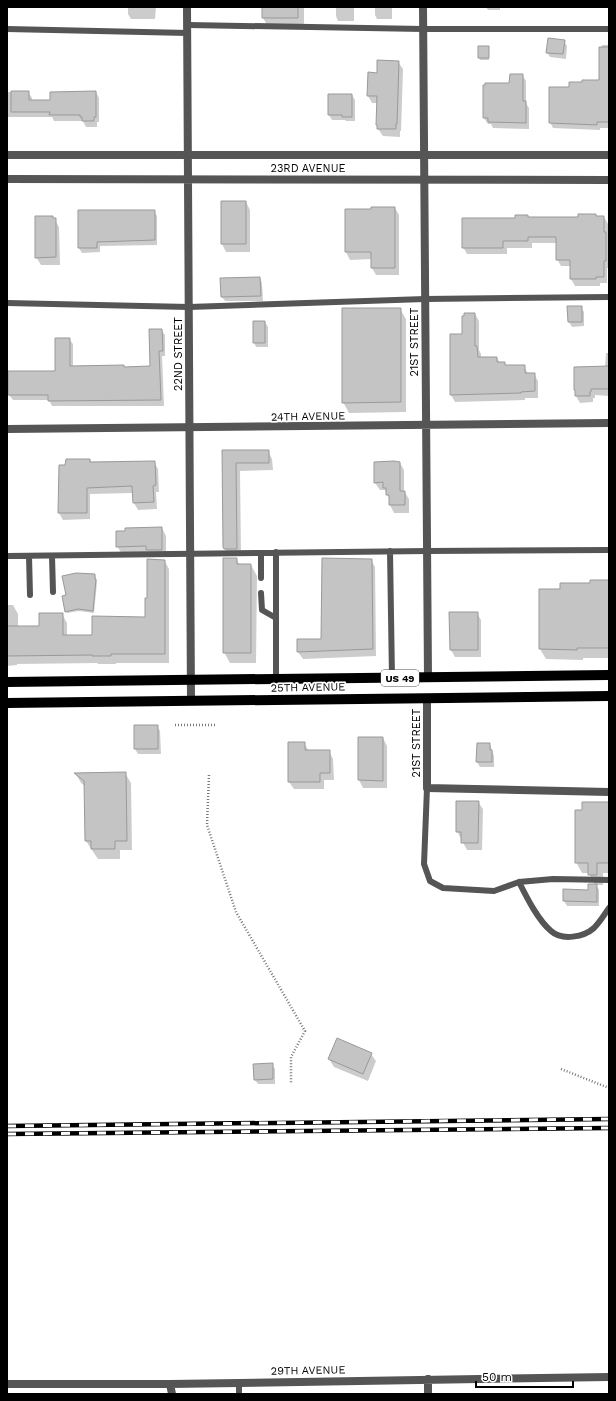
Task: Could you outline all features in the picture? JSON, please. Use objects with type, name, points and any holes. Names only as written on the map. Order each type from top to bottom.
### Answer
[{"type":"main road","name":"25TH AVENUE","points":[[7,682],[609,675]]},
{"type":"main road","name":"25TH AVENUE","points":[[7,703],[609,696]]},
{"type":"street","name":"22ND STREET","points":[[188,7],[191,701]]},
{"type":"street","name":"21ST STREET","points":[[423,7],[428,677]]},
{"type":"street","name":"23RD AVENUE","points":[[7,155],[609,155]]},
{"type":"street","name":"23RD AVENUE","points":[[7,179],[609,180]]},
{"type":"street","name":"24TH AVENUE","points":[[7,429],[609,423]]},
{"type":"street","name":"21ST STREET","points":[[427,698],[427,788]]},
{"type":"street","points":[[427,788],[609,792]]},
{"type":"street","name":"29TH AVENUE","points":[[7,1384],[170,1384],[609,1377]]},
{"type":"street","points":[[428,1379],[428,1394]]},
{"type":"street","points":[[170,1384],[172,1394]]},
{"type":"lane","points":[[7,29],[609,29]]},
{"type":"lane","points":[[7,303],[189,307],[425,299],[609,297]]},
{"type":"lane","points":[[7,556],[427,550],[609,550]]},
{"type":"lane","points":[[390,551],[392,678]]},
{"type":"lane","points":[[276,552],[276,679]]},
{"type":"lane","points":[[261,553],[262,578]]},
{"type":"lane","points":[[29,556],[30,594]]},
{"type":"lane","points":[[52,556],[52,592]]},
{"type":"lane","points":[[262,593],[262,610],[276,618]]},
{"type":"lane","points":[[427,788],[424,864],[430,881],[443,888],[494,891],[519,882],[553,879],[609,880]]},
{"type":"lane","points":[[519,882],[543,922],[552,932],[562,937],[572,937],[586,933],[594,928],[609,908]]},
{"type":"lane","points":[[239,1382],[239,1394]]},
{"type":"path","points":[[175,725],[215,725]]},
{"type":"path","points":[[209,775],[207,825],[236,912],[305,1032],[291,1057],[291,1083]]},
{"type":"path","points":[[561,1069],[609,1088]]},
{"type":"building","points":[[262,7],[298,7],[298,18],[262,18]]},
{"type":"building","points":[[548,38],[565,40],[563,54],[546,53]]},
{"type":"building","points":[[478,46],[489,46],[489,58],[478,58]]},
{"type":"building","points":[[599,47],[609,47],[609,122],[597,122],[597,125],[549,123],[549,87],[569,87],[569,82],[599,80]]},
{"type":"building","points":[[377,60],[399,61],[396,129],[377,129],[377,96],[367,96],[368,72],[377,73]]},
{"type":"building","points":[[510,74],[523,74],[523,101],[526,101],[526,123],[488,122],[488,118],[483,118],[483,85],[485,85],[485,83],[509,83]]},
{"type":"building","points":[[11,91],[29,91],[29,100],[50,100],[50,92],[96,91],[96,117],[94,117],[94,121],[82,121],[82,117],[80,117],[80,115],[49,115],[50,112],[11,112]]},
{"type":"building","points":[[328,94],[352,94],[352,117],[328,115]]},
{"type":"building","points":[[221,201],[246,201],[246,244],[221,244]]},
{"type":"building","points":[[371,207],[395,207],[395,268],[371,268],[371,252],[345,252],[345,209],[371,209]]},
{"type":"building","points":[[78,210],[155,210],[155,240],[97,242],[97,248],[78,248]]},
{"type":"building","points":[[578,214],[596,214],[596,216],[604,216],[604,232],[606,232],[606,261],[604,261],[604,277],[596,277],[596,279],[570,279],[570,260],[556,260],[556,237],[528,237],[528,241],[503,241],[503,248],[462,248],[462,218],[515,218],[515,215],[528,215],[528,217],[578,217]]},
{"type":"building","points":[[35,216],[53,216],[53,218],[56,218],[56,257],[35,258]]},
{"type":"building","points":[[260,277],[261,296],[221,297],[220,278]]},
{"type":"building","points":[[567,306],[582,306],[582,322],[568,322]]},
{"type":"building","points":[[342,308],[401,308],[401,402],[342,403]]},
{"type":"building","points":[[464,313],[475,313],[475,346],[477,346],[478,357],[497,357],[497,362],[505,362],[505,365],[525,365],[525,373],[535,373],[535,391],[521,393],[450,395],[450,334],[462,334],[462,316],[464,316]]},
{"type":"building","points":[[253,321],[265,321],[265,343],[253,343]]},
{"type":"building","points":[[149,329],[162,329],[163,351],[159,351],[161,400],[48,401],[48,395],[8,395],[8,371],[55,371],[55,338],[70,338],[70,366],[150,366]]},
{"type":"building","points":[[609,366],[609,389],[591,389],[590,396],[575,396],[574,367]]},
{"type":"building","points":[[222,450],[269,450],[269,463],[236,463],[237,549],[224,549],[223,547]]},
{"type":"building","points":[[66,459],[90,459],[90,462],[155,461],[156,485],[153,486],[154,502],[133,503],[132,486],[87,488],[87,513],[58,513],[59,465],[65,465]]},
{"type":"building","points":[[374,462],[400,462],[400,491],[405,491],[405,505],[389,505],[389,495],[386,495],[386,488],[383,488],[383,482],[374,483]]},
{"type":"building","points":[[162,527],[162,550],[146,550],[146,546],[116,547],[116,531],[125,531],[125,528]]},
{"type":"building","points":[[223,558],[237,558],[237,564],[251,564],[251,653],[223,653]]},
{"type":"building","points":[[322,558],[372,559],[373,649],[297,652],[297,639],[321,639]]},
{"type":"building","points":[[147,559],[165,560],[165,654],[111,654],[111,656],[7,656],[7,626],[39,626],[39,613],[63,613],[63,635],[92,635],[92,616],[145,617],[145,598],[147,598]]},
{"type":"building","points":[[76,573],[95,574],[96,579],[93,611],[78,609],[65,612],[62,596],[66,595],[62,576]]},
{"type":"building","points":[[590,580],[609,580],[609,648],[577,648],[577,650],[539,649],[539,589],[560,589],[560,583],[590,583]]},
{"type":"building","points":[[449,612],[478,612],[478,650],[450,650]]},
{"type":"building","points":[[134,725],[158,725],[158,749],[134,749]]},
{"type":"building","points":[[358,737],[383,737],[383,781],[358,780]]},
{"type":"building","points":[[288,742],[305,742],[305,750],[330,750],[330,773],[320,773],[320,782],[288,782]]},
{"type":"building","points":[[477,743],[490,743],[490,750],[492,750],[492,762],[476,762]]},
{"type":"building","points":[[126,772],[127,841],[115,841],[115,849],[91,849],[91,841],[85,841],[84,781],[74,773]]},
{"type":"building","points":[[456,801],[479,801],[478,843],[461,843],[461,832],[456,832]]},
{"type":"building","points":[[582,802],[609,802],[609,863],[597,863],[597,875],[588,875],[588,863],[575,863],[575,810],[582,810]]},
{"type":"building","points":[[588,884],[597,884],[597,902],[563,901],[563,889],[588,890]]},
{"type":"building","points":[[337,1038],[372,1053],[363,1074],[328,1059]]},
{"type":"building","points":[[273,1063],[273,1079],[254,1080],[253,1064]]},
{"type":"railway","points":[[7,1126],[609,1119]]},
{"type":"railway","points":[[7,1134],[609,1128]]}]
